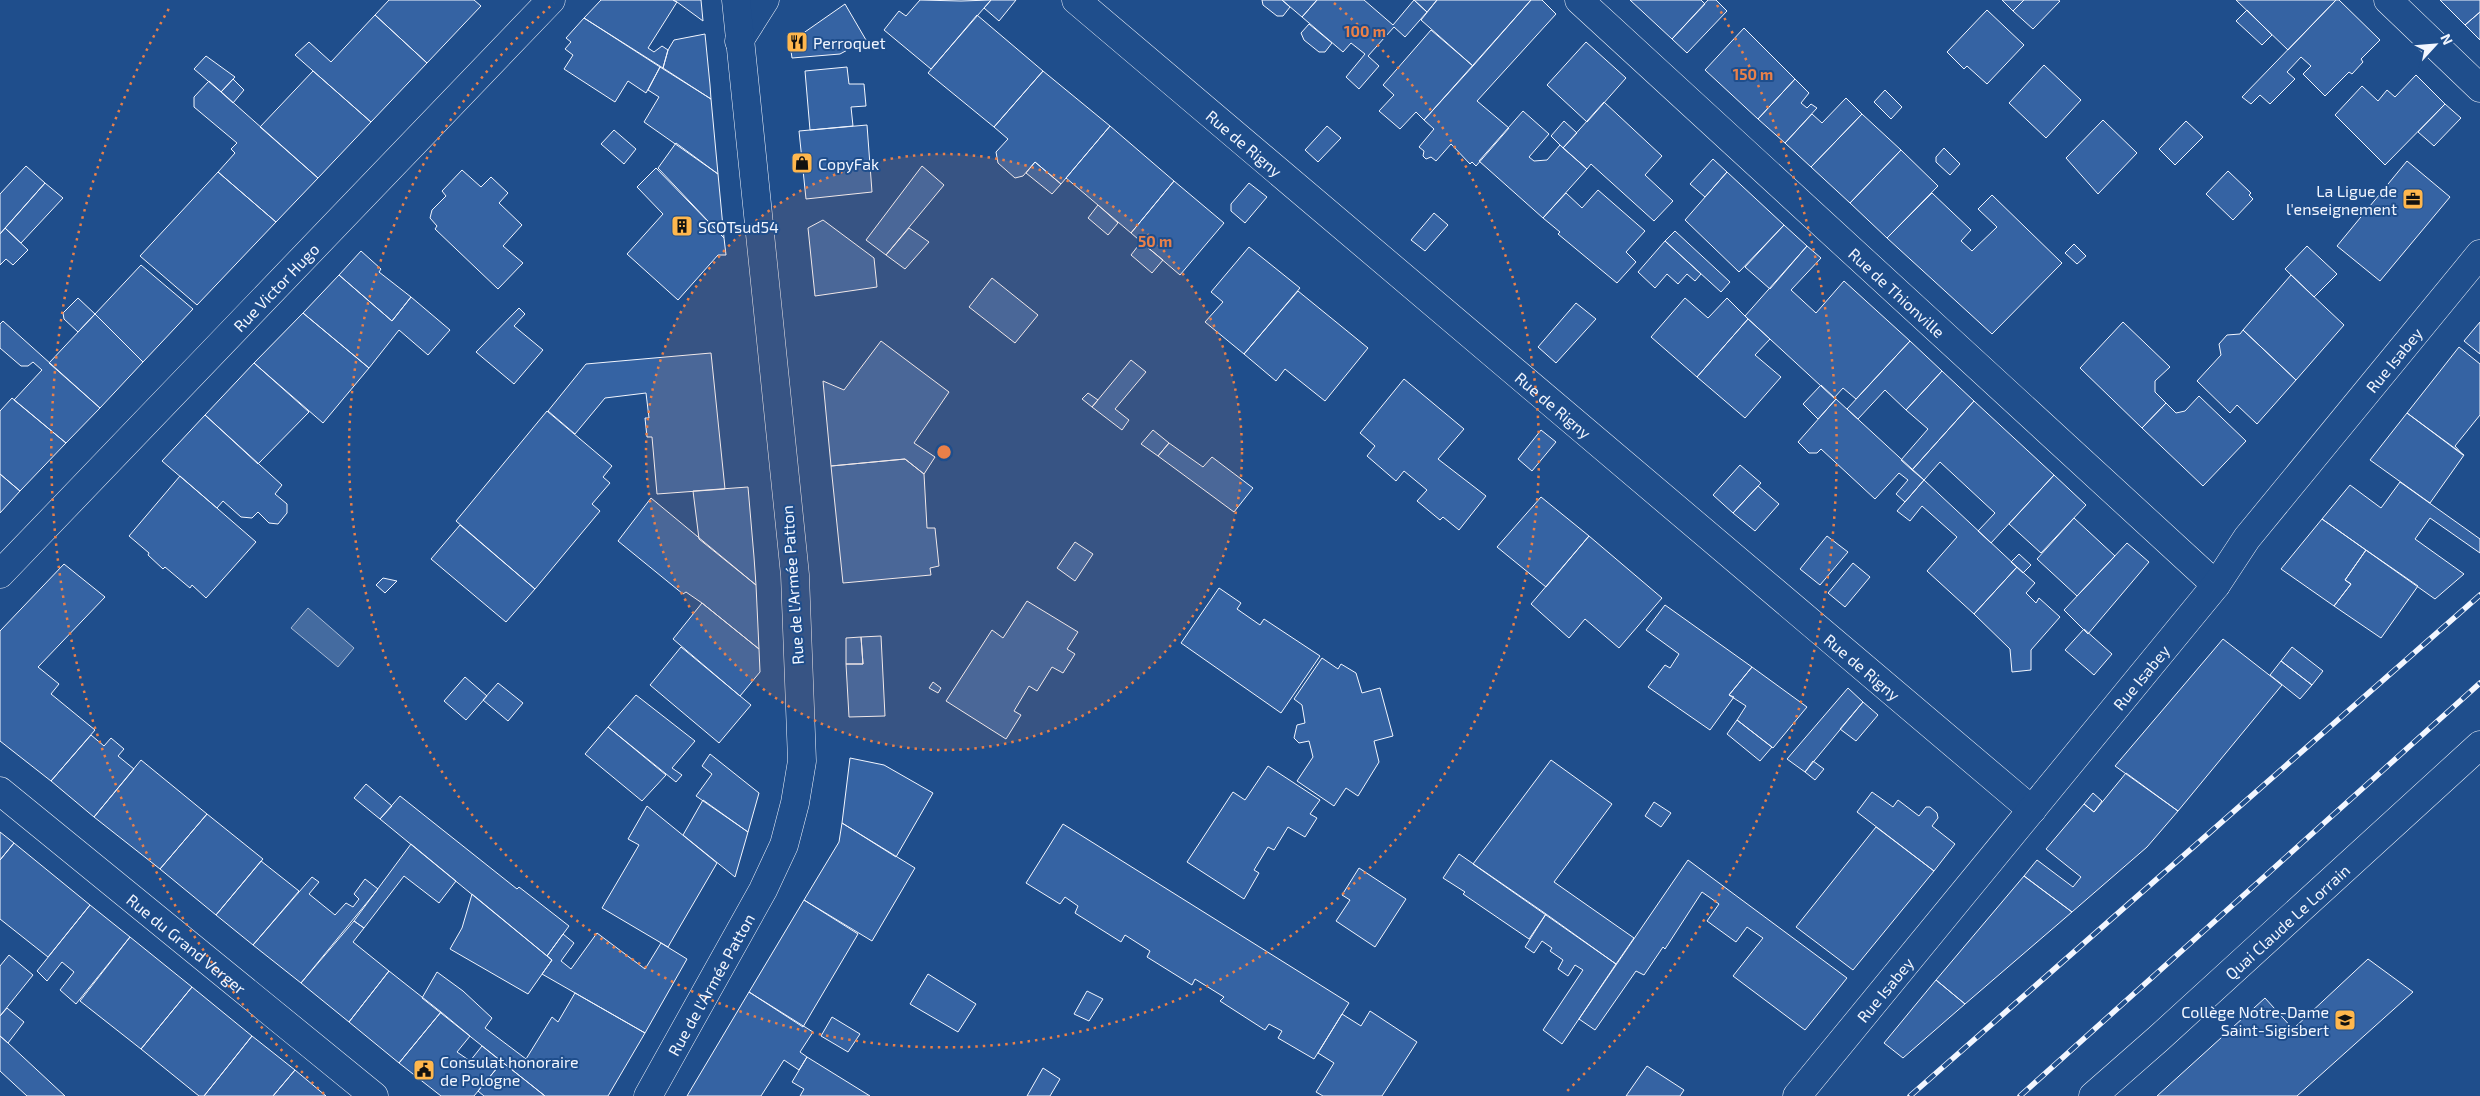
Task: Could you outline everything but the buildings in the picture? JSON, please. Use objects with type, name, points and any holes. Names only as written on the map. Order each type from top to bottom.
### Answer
[{"type":"street","name":"Rue Victor Hugo","points":[[0,574],[551,0]]},
{"type":"street","name":"Rue de l'Armée Patton","points":[[648,1096],[763,890],[784,845],[796,803],[802,761],[795,575],[736,0]]},
{"type":"street","points":[[740,40],[765,0]]},
{"type":"street","name":"Rue de Rigny","points":[[1076,0],[2032,810]]},
{"type":"street","name":"Rue de Thionville","points":[[1578,0],[2216,586]]},
{"type":"street","points":[[2388,0],[2480,88]]},
{"type":"street","name":"Rue Isabey","points":[[1797,1096],[2216,586],[2247,538],[2480,254]]},
{"type":"street","name":"Quai Claude Le Lorrain","points":[[2093,1096],[2480,745]]},
{"type":"street","name":"Rue du Grand Verger","points":[[0,791],[374,1096]]},
{"type":"water","points":[[308,608],[354,648],[338,667],[291,628]]},
{"type":"railway","points":[[1910,1096],[2480,595]]},
{"type":"railway","points":[[2020,1096],[2480,683]]},
{"type":"place","name":"Perroquet","points":[[797,42]]},
{"type":"place","name":"CopyFak","points":[[802,163]]},
{"type":"place","name":"La Ligue de l'enseignement","points":[[2413,199]]},
{"type":"place","name":"SCOTsud54","points":[[682,226]]},
{"type":"place","name":"Collège Notre-Dame Saint-Sigisbert","points":[[2345,1020]]},
{"type":"place","name":"Consulat honoraire de Pologne","points":[[424,1070]]}]
